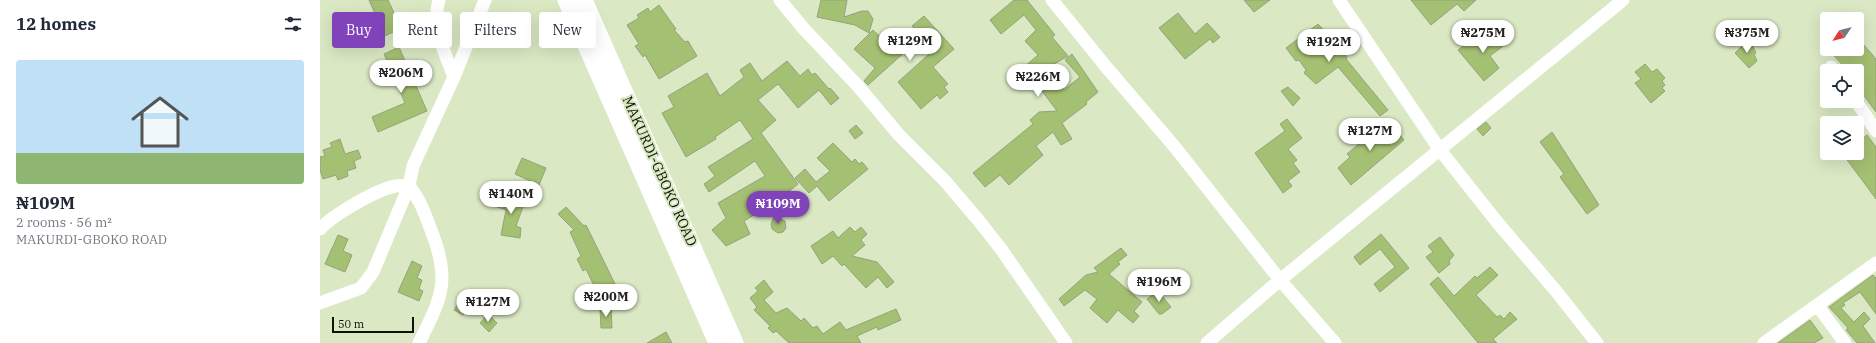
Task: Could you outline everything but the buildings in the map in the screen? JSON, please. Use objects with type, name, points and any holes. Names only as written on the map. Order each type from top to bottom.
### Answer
[{"type":"main road","points":[[566,0],[717,343]]},
{"type":"main road","name":"MAKURDI-GBOKO ROAD","points":[[584,0],[735,343]]},
{"type":"street","points":[[439,0],[437,7],[438,30],[454,77]]},
{"type":"street","points":[[320,303],[352,292],[364,284],[373,272],[409,186],[413,166],[454,77],[485,0]]},
{"type":"street","points":[[780,0],[804,29],[857,85],[899,135],[945,181],[974,215],[1001,249],[1066,343]]},
{"type":"street","points":[[1052,0],[1107,68],[1174,146],[1280,280],[1335,343]]},
{"type":"street","points":[[1339,0],[1440,150],[1497,222],[1597,343]]},
{"type":"street","points":[[1207,343],[1280,280],[1623,0]]},
{"type":"street","points":[[1861,108],[1876,131]]},
{"type":"street","points":[[320,229],[327,222],[378,192],[397,185],[409,186]]},
{"type":"street","points":[[409,186],[422,206],[438,247],[443,266],[443,282],[436,309],[419,343]]},
{"type":"street","points":[[1764,343],[1876,263]]},
{"type":"street","points":[[1817,305],[1845,343]]}]
